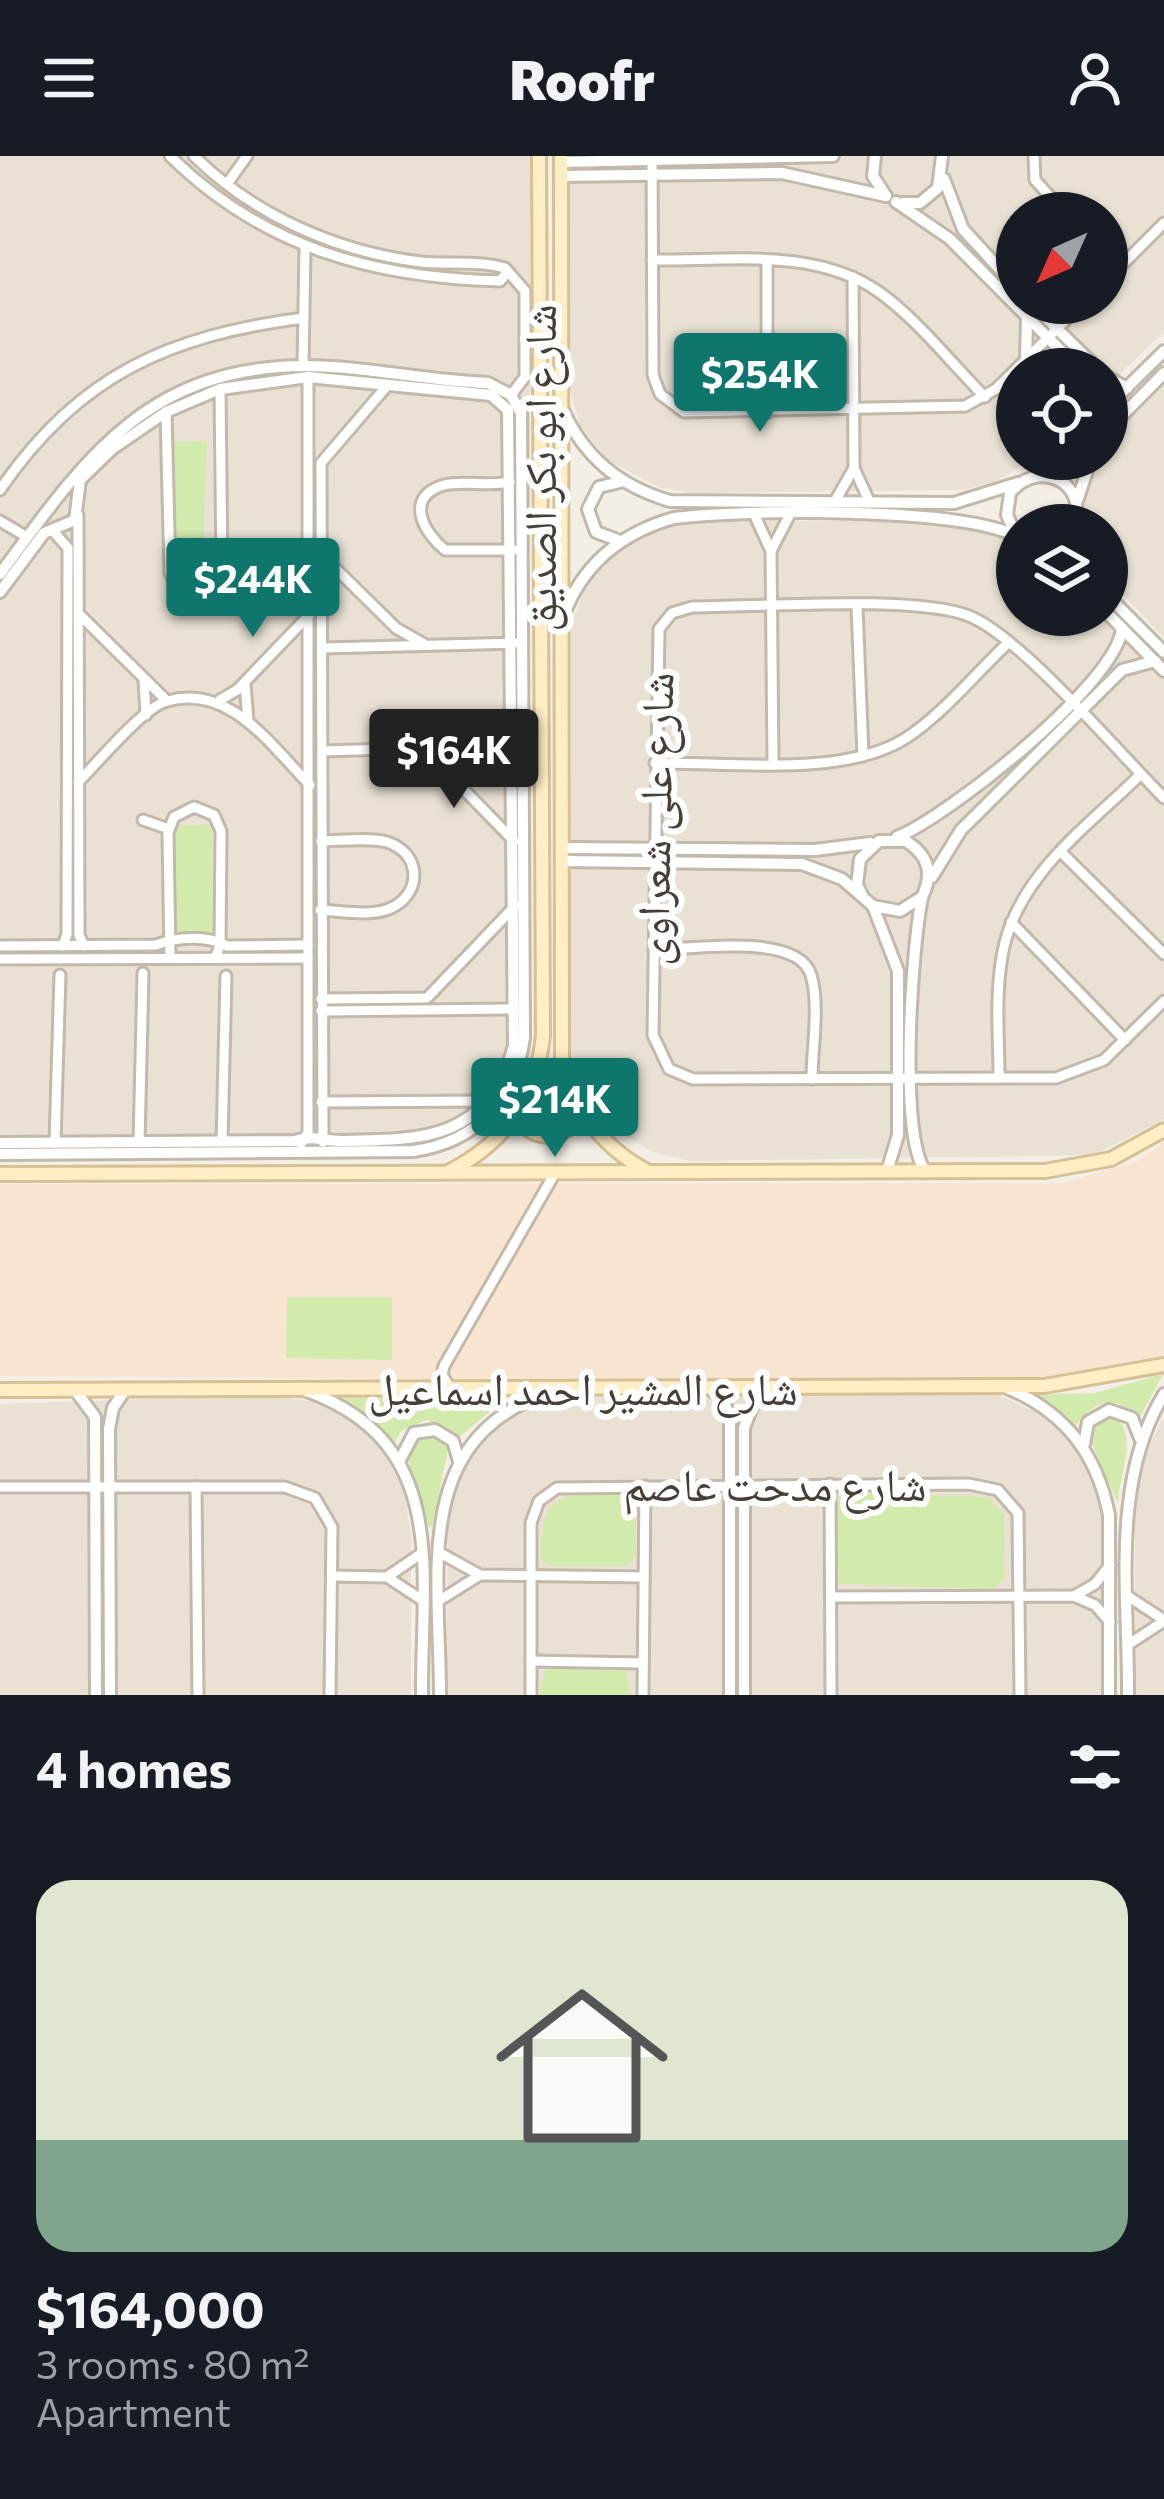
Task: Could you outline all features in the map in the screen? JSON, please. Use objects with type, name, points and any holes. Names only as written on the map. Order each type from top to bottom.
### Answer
[{"type":"main road","name":"شارع ابو بكر الصديق","points":[[447,1173],[474,1159],[517,1117],[536,1078],[543,1036],[538,156]]},
{"type":"main road","name":"شارع ابو بكر الصديق","points":[[561,165],[561,1039],[566,1074],[579,1108],[602,1139],[650,1173]]},
{"type":"main road","points":[[539,344],[560,343]]},
{"type":"main road","points":[[541,698],[561,698]]},
{"type":"main road","points":[[517,1117],[533,1134],[558,1135],[568,1129],[579,1108]]},
{"type":"main road","points":[[0,1174],[1068,1171],[1112,1159],[1164,1130]]},
{"type":"main road","name":"شارع المشير احمد اسماعيل","points":[[0,1390],[1004,1387],[1084,1382],[1164,1365]]},
{"type":"street","points":[[170,156],[226,205],[304,248],[379,271],[501,277],[526,291],[525,376],[511,394]]},
{"type":"street","points":[[194,156],[280,218],[350,247],[417,261],[495,265],[501,277]]},
{"type":"street","points":[[227,184],[247,156]]},
{"type":"street","points":[[561,165],[833,156]]},
{"type":"street","points":[[875,156],[873,176],[891,199],[950,239],[996,286]]},
{"type":"street","points":[[1034,156],[1034,180],[1045,192]]},
{"type":"street","points":[[652,164],[782,173],[920,202],[944,164]]},
{"type":"street","points":[[652,164],[653,375],[660,394],[684,412],[944,411],[985,397],[996,387]]},
{"type":"street","points":[[944,164],[963,230],[996,265]]},
{"type":"street","points":[[1128,259],[1164,223]]},
{"type":"street","points":[[304,248],[311,613],[317,632]]},
{"type":"street","points":[[652,260],[805,263],[853,278],[888,299],[985,397]]},
{"type":"street","points":[[767,261],[767,413]]},
{"type":"street","points":[[853,278],[854,468],[870,503]]},
{"type":"street","points":[[0,490],[70,408],[130,365],[198,336],[304,318]]},
{"type":"street","points":[[1038,324],[1070,348]]},
{"type":"street","points":[[1045,324],[1062,348]]},
{"type":"street","points":[[1038,348],[1062,324]]},
{"type":"street","points":[[1128,387],[1164,352]]},
{"type":"street","points":[[63,946],[68,934],[80,480],[166,412],[220,389],[306,372]]},
{"type":"street","points":[[0,574],[56,494],[104,441],[153,406],[212,381],[306,372],[488,383],[511,394],[523,424],[518,750]]},
{"type":"street","points":[[1128,410],[1164,374]]},
{"type":"street","points":[[0,1143],[222,1142],[430,1149],[462,1137],[489,1117],[509,1090],[521,1058],[511,417],[498,398],[386,387],[365,378]]},
{"type":"street","points":[[365,378],[374,404]]},
{"type":"street","points":[[322,1146],[323,751],[317,632],[322,458],[386,387]]},
{"type":"street","points":[[166,412],[170,573],[176,585],[198,594],[214,587],[222,572],[220,389]]},
{"type":"street","points":[[560,404],[585,449],[623,482],[670,501],[966,519],[996,529]]},
{"type":"street","points":[[834,503],[854,468]]},
{"type":"street","points":[[561,620],[578,584],[620,541],[674,518],[789,516],[834,503],[954,503],[1025,480]]},
{"type":"street","points":[[1060,480],[1077,501]]},
{"type":"street","points":[[1077,504],[1084,480]]},
{"type":"street","points":[[512,482],[442,486],[422,504],[419,514],[423,530],[445,550],[514,550]]},
{"type":"street","points":[[620,541],[596,532],[587,509],[599,487],[623,482]]},
{"type":"street","points":[[1006,504],[1018,483]]},
{"type":"street","points":[[56,494],[66,491],[78,506]]},
{"type":"street","points":[[0,592],[44,533],[69,526],[78,506]]},
{"type":"street","points":[[41,515],[68,548],[79,935],[84,946]]},
{"type":"street","points":[[755,516],[771,551],[773,762]]},
{"type":"street","points":[[771,551],[789,516]]},
{"type":"street","points":[[0,521],[27,537]]},
{"type":"street","points":[[322,556],[386,619],[429,646]]},
{"type":"street","name":"شارع على شعراوى","points":[[1164,798],[1009,641],[952,610],[692,607],[665,620],[656,640],[653,1035],[670,1069],[693,1079],[999,1078],[1078,1073],[1125,1040],[1164,1001]]},
{"type":"street","points":[[857,607],[863,756]]},
{"type":"street","points":[[218,701],[311,613]]},
{"type":"street","points":[[79,614],[167,701]]},
{"type":"street","points":[[380,649],[389,639],[386,619]]},
{"type":"street","points":[[1128,621],[1161,662]]},
{"type":"street","points":[[1128,633],[1161,662]]},
{"type":"street","points":[[926,1172],[911,1144],[898,971],[857,885],[860,859],[886,839],[966,799],[1112,661],[1120,636]]},
{"type":"street","points":[[656,763],[863,756],[910,736],[1009,641]]},
{"type":"street","points":[[319,655],[514,643]]},
{"type":"street","points":[[303,1145],[308,1128],[310,784],[319,655]]},
{"type":"street","points":[[655,855],[802,865],[842,879],[868,902],[900,911],[925,891],[962,830],[1129,665],[1161,662]]},
{"type":"street","points":[[142,676],[146,716]]},
{"type":"street","points":[[246,679],[248,723]]},
{"type":"street","points":[[78,782],[167,701],[218,701],[248,723],[310,784]]},
{"type":"street","points":[[445,768],[453,749]]},
{"type":"street","points":[[412,750],[445,768],[515,842]]},
{"type":"street","points":[[323,751],[518,750]]},
{"type":"street","points":[[999,1078],[999,979],[1011,922],[1034,881],[1140,775]]},
{"type":"street","points":[[170,958],[169,830],[174,817],[194,807],[206,810],[219,823],[215,958]]},
{"type":"street","points":[[495,821],[519,811]]},
{"type":"street","points":[[322,1146],[415,1140],[464,1122],[488,1101],[514,1046],[519,811]]},
{"type":"street","points":[[143,820],[169,830]]},
{"type":"street","points":[[561,854],[815,850],[886,839],[917,848],[929,872],[914,956],[898,1143],[886,1171]]},
{"type":"street","points":[[320,910],[391,908],[417,876],[413,864],[390,844],[321,841]]},
{"type":"street","points":[[1061,852],[1164,954]]},
{"type":"street","points":[[321,1005],[427,998],[515,906]]},
{"type":"street","points":[[1011,922],[1125,1040]]},
{"type":"street","points":[[490,937],[504,933],[519,944]]},
{"type":"street","points":[[0,946],[167,940],[219,941],[227,946],[308,945]]},
{"type":"street","points":[[654,950],[775,947],[800,957],[813,980],[812,1078]]},
{"type":"street","points":[[0,959],[308,958]]},
{"type":"street","points":[[139,1143],[143,974]]},
{"type":"street","points":[[55,1143],[60,975]]},
{"type":"street","points":[[222,1142],[226,976]]},
{"type":"street","points":[[321,1005],[514,1009]]},
{"type":"street","points":[[308,1057],[320,1057]]},
{"type":"street","points":[[321,1102],[488,1101]]},
{"type":"street","points":[[456,1103],[464,1122]]},
{"type":"street","points":[[0,1154],[303,1145]]},
{"type":"street","points":[[451,1389],[442,1375],[444,1366],[556,1173]]},
{"type":"street","points":[[1004,1387],[1048,1410],[1084,1445],[1105,1491],[1109,1695]]},
{"type":"street","points":[[301,1389],[356,1415],[400,1460],[417,1496],[422,1695]]},
{"type":"street","points":[[710,1389],[721,1397],[730,1416],[744,1695]]},
{"type":"street","points":[[730,1695],[737,1486],[744,1418],[759,1389]]},
{"type":"street","points":[[75,1390],[95,1418],[110,1695]]},
{"type":"street","points":[[96,1695],[102,1486],[110,1418],[125,1390]]},
{"type":"street","points":[[440,1695],[444,1494],[459,1461],[501,1415],[558,1390]]},
{"type":"street","points":[[1128,1695],[1130,1488],[1141,1441],[1164,1394]]},
{"type":"street","points":[[1084,1445],[1088,1422],[1109,1409],[1132,1418],[1141,1441]]},
{"type":"street","points":[[400,1460],[406,1440],[435,1430],[453,1441],[459,1461]]},
{"type":"street","points":[[830,1484],[831,1695]]},
{"type":"street","name":"شارع مدحت عاصم","points":[[531,1695],[533,1511],[547,1493],[566,1487],[968,1484],[998,1490],[1018,1513],[1020,1695]]},
{"type":"street","points":[[196,1486],[198,1695]]},
{"type":"street","points":[[643,1695],[645,1486]]},
{"type":"street","points":[[0,1487],[284,1487],[315,1498],[332,1527],[330,1695]]},
{"type":"street","points":[[387,1577],[422,1552]]},
{"type":"street","points":[[440,1553],[480,1575],[644,1577]]},
{"type":"street","points":[[1074,1596],[1095,1585],[1110,1565]]},
{"type":"street","points":[[440,1600],[480,1575]]},
{"type":"street","points":[[332,1576],[387,1577],[422,1600]]},
{"type":"street","points":[[831,1598],[1074,1596],[1095,1605],[1110,1622]]},
{"type":"street","points":[[1129,1598],[1164,1620],[1129,1644]]},
{"type":"street","points":[[531,1661],[643,1663]]},
{"type":"shaded area","points":[[0,156],[530,156],[530,1042],[513,1096],[496,1119],[448,1150],[420,1157],[0,1162]]},
{"type":"shaded area","points":[[567,156],[1164,156],[1164,332],[1128,366],[1128,348],[996,348],[997,481],[964,490],[691,493],[658,487],[608,460],[580,425],[567,378]]},
{"type":"shaded area","points":[[1164,380],[1164,638],[1128,600],[1128,504],[1085,504],[1089,480],[1128,480],[1128,416]]},
{"type":"shaded area","points":[[687,521],[953,521],[996,533],[996,636],[1120,636],[1164,680],[1164,1119],[1094,1155],[689,1161],[654,1152],[616,1131],[587,1097],[572,1062],[568,1017],[570,627],[590,576],[632,540]]},
{"type":"shaded area","points":[[1164,1142],[1164,1359],[1045,1383],[0,1376],[0,1184],[1061,1183],[1136,1162]]},
{"type":"shaded area","points":[[997,1394],[1055,1421],[1094,1472],[1102,1503],[1103,1695],[446,1695],[448,1497],[478,1443],[502,1422],[559,1398]]},
{"type":"shaded area","points":[[266,1395],[311,1401],[351,1420],[383,1451],[404,1491],[411,1535],[411,1695],[0,1695],[0,1404]]},
{"type":"shaded area","points":[[1164,1415],[1164,1695],[1135,1695],[1135,1498],[1142,1462]]},
{"type":"green space","points":[[207,441],[202,573],[173,573],[174,442]]},
{"type":"green space","points":[[212,824],[213,932],[175,933],[174,826]]},
{"type":"green space","points":[[287,1297],[392,1297],[392,1360],[286,1358]]},
{"type":"green space","points":[[1163,1374],[1138,1421],[1123,1406],[1106,1403],[1090,1410],[1076,1426],[1035,1395],[1094,1393]]},
{"type":"green space","points":[[510,1395],[457,1439],[446,1427],[426,1420],[401,1431],[394,1443],[335,1398]]},
{"type":"green space","points":[[1109,1414],[1119,1421],[1127,1441],[1118,1504],[1092,1444],[1094,1422]]},
{"type":"green space","points":[[427,1433],[443,1439],[448,1449],[432,1527],[426,1527],[408,1452],[409,1442]]},
{"type":"green space","points":[[844,1493],[989,1497],[1004,1515],[1005,1579],[993,1589],[839,1584],[834,1504]]},
{"type":"green space","points":[[623,1494],[636,1507],[636,1555],[628,1566],[551,1566],[541,1560],[545,1520],[558,1501]]},
{"type":"green space","points":[[546,1669],[626,1670],[631,1695],[539,1695]]}]
